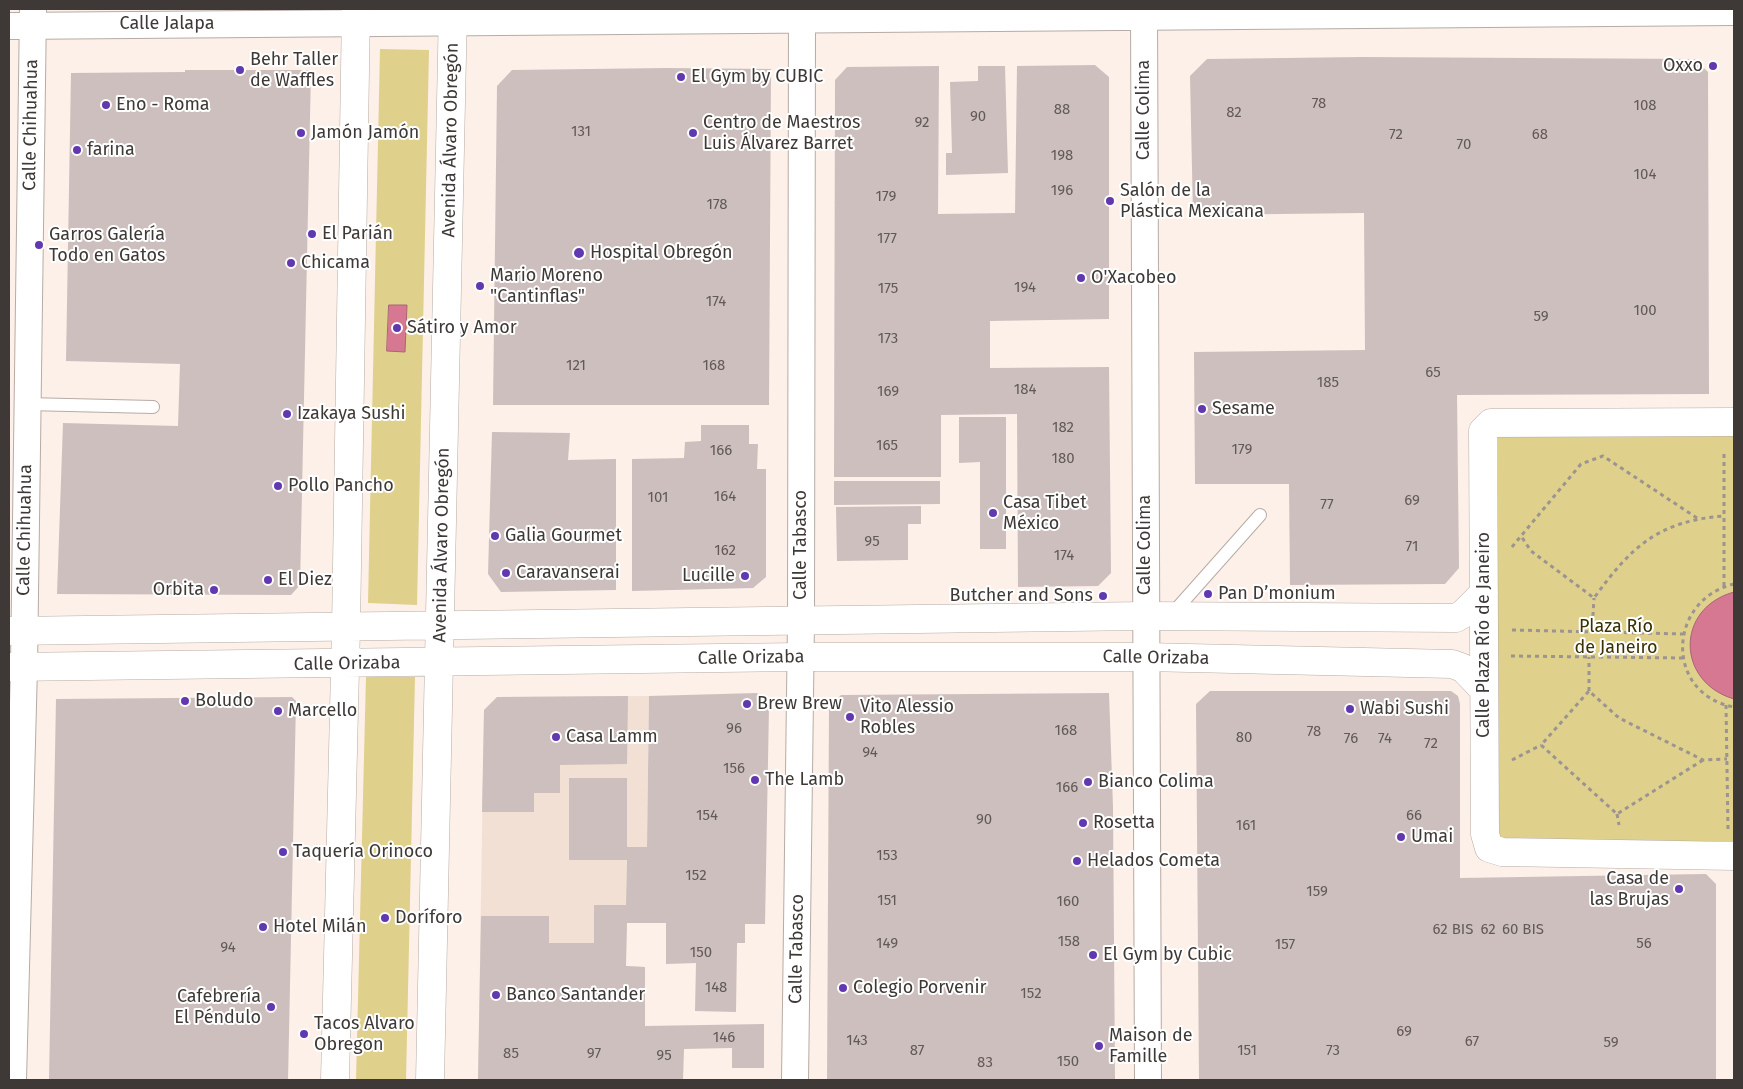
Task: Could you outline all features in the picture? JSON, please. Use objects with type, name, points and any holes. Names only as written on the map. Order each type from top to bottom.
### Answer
[{"type":"street","name":"Calle Colima","points":[[1144,12],[1158,616],[1146,656],[1148,1080]]},
{"type":"street","name":"Calle Jalapa","points":[[25,20],[802,13],[1734,12]]},
{"type":"street","name":"Calle Tabasco","points":[[795,1080],[801,620],[802,13]]},
{"type":"street","name":"Avenida Álvaro Obregón","points":[[430,1080],[441,662],[440,627],[453,15]]},
{"type":"street","points":[[335,1080],[346,628],[356,16]]},
{"type":"street","name":"Calle Chihuahua","points":[[14,1080],[16,631],[26,404],[25,20]]},
{"type":"street","name":"Calle Plaza Río de Janeiro","points":[[1729,422],[1491,423],[1483,431],[1484,690],[1485,834],[1489,848],[1502,852],[1731,856]]},
{"type":"street","name":"Calle Orizaba","points":[[16,631],[440,627],[1158,616],[1456,618],[1463,614],[1484,593]]},
{"type":"street","name":"Calle Orizaba","points":[[16,667],[800,657],[1146,656],[1452,664],[1463,668],[1484,690]]},
{"type":"lane","points":[[26,404],[153,407]]},
{"type":"lane","points":[[1158,616],[1260,515]]},
{"type":"path","points":[[1724,586],[1724,516],[1729,422]]},
{"type":"path","points":[[1508,542],[1508,552],[1581,464],[1603,456],[1697,518]]},
{"type":"path","points":[[1592,632],[1594,598],[1620,563],[1660,531],[1697,518],[1724,516]]},
{"type":"path","points":[[1521,536],[1531,551],[1594,598]]},
{"type":"path","points":[[1734,584],[1724,586],[1702,600],[1687,621],[1683,634],[1683,658],[1694,682],[1703,692],[1726,705],[1734,707]]},
{"type":"path","points":[[1484,630],[1683,634]]},
{"type":"path","points":[[1508,647],[1508,656],[1683,658]]},
{"type":"path","points":[[1508,753],[1508,762],[1540,745],[1589,691],[1590,657]]},
{"type":"path","points":[[1589,691],[1619,718],[1703,760],[1727,759]]},
{"type":"path","points":[[1726,705],[1728,827],[1731,856]]},
{"type":"path","points":[[1540,745],[1617,814],[1619,826]]},
{"type":"path","points":[[1617,814],[1703,760]]},
{"type":"path","points":[[1610,826],[1629,826]]},
{"type":"path","points":[[1718,827],[1734,826]]},
{"type":"shaded area","points":[[389,305],[407,305],[405,352],[387,351]]},
{"type":"shaded area","points":[[1734,592],[1734,699],[1715,690],[1701,677],[1693,662],[1690,645],[1693,628],[1701,613],[1715,600]]},
{"type":"shaded area","points":[[649,696],[647,847],[627,847],[626,966],[645,967],[645,1027],[544,1028],[542,1080],[478,1080],[484,710],[497,697]]},
{"type":"green space","points":[[380,49],[429,50],[417,605],[368,603]]},
{"type":"green space","name":"Plaza Río de Janeiro","points":[[1498,434],[1734,434],[1734,841],[1498,842]]},
{"type":"green space","points":[[366,676],[415,677],[406,1080],[356,1080]]},
{"type":"building","points":[[1362,57],[1695,59],[1708,72],[1709,394],[1457,395],[1459,568],[1445,584],[1290,585],[1289,484],[1195,484],[1194,352],[1365,350],[1364,213],[1193,215],[1190,76],[1207,59]]},
{"type":"building","points":[[1095,65],[1109,77],[1109,319],[990,321],[990,368],[1109,367],[1111,573],[1098,586],[1018,587],[1017,414],[941,415],[941,477],[834,477],[835,80],[847,67],[939,66],[938,214],[1015,213],[1017,66]]},
{"type":"building","points":[[978,66],[1005,66],[1008,173],[946,175],[946,153],[952,153],[950,82],[978,81]]},
{"type":"building","points":[[771,69],[769,405],[493,405],[497,86],[512,70]]},
{"type":"building","points":[[185,70],[311,70],[300,585],[291,595],[57,594],[63,423],[178,426],[180,364],[66,361],[71,73],[185,72]]},
{"type":"building","points":[[959,417],[1006,417],[1006,549],[980,549],[980,462],[959,463]]},
{"type":"building","points":[[701,425],[749,425],[749,444],[758,444],[757,469],[766,469],[766,577],[753,588],[632,591],[632,459],[684,458],[685,442],[701,441]]},
{"type":"building","points":[[492,432],[570,433],[568,460],[616,459],[616,590],[501,592],[488,574]]},
{"type":"building","points":[[834,481],[940,481],[940,504],[834,505]]},
{"type":"building","points":[[921,506],[921,524],[908,524],[908,560],[837,561],[836,507]]},
{"type":"building","points":[[1210,691],[1451,691],[1458,696],[1460,704],[1460,878],[1706,874],[1716,884],[1716,1080],[1199,1080],[1196,704]]},
{"type":"building","points":[[757,693],[769,706],[765,924],[745,924],[745,943],[737,943],[736,1012],[695,1011],[696,963],[666,964],[666,923],[627,923],[626,966],[645,967],[645,1026],[764,1024],[764,1068],[732,1068],[732,1048],[684,1049],[683,1080],[478,1080],[481,916],[549,916],[549,943],[594,943],[594,905],[626,905],[627,860],[569,860],[569,778],[627,778],[627,847],[647,847],[649,696]]},
{"type":"building","points":[[1109,693],[1113,807],[1115,1080],[827,1080],[829,707],[841,695]]},
{"type":"building","name":"Casa Lamm","points":[[628,696],[627,764],[560,765],[560,793],[534,793],[534,812],[482,812],[484,710],[497,697]]},
{"type":"building","points":[[292,697],[296,701],[288,1080],[49,1080],[56,699]]},
{"type":"place","name":"Oxxo","points":[[1713,66]]},
{"type":"place","name":"Behr Taller de Waffles","points":[[240,70]]},
{"type":"place","name":"El Gym by CUBIC","points":[[681,77]]},
{"type":"place","name":"Eno - Roma","points":[[106,105]]},
{"type":"place","name":"Jamón Jamón","points":[[301,133]]},
{"type":"place","name":"Centro de Maestros Luis Álvarez Barret","points":[[693,133]]},
{"type":"place","name":"farina","points":[[77,150]]},
{"type":"place","name":"Salón de la Plástica Mexicana","points":[[1110,201]]},
{"type":"place","name":"El Parián","points":[[312,234]]},
{"type":"place","name":"Garros Galería Todo en Gatos","points":[[39,245]]},
{"type":"place","name":"Hospital Obregón","points":[[579,253]]},
{"type":"place","name":"Chicama","points":[[291,263]]},
{"type":"place","name":"O'Xacobeo","points":[[1081,278]]},
{"type":"place","name":"Mario Moreno \"Cantinflas\"","points":[[480,286]]},
{"type":"place","name":"Sátiro y Amor","points":[[397,328]]},
{"type":"place","name":"Sesame","points":[[1202,409]]},
{"type":"place","name":"Izakaya Sushi","points":[[287,414]]},
{"type":"place","name":"Pollo Pancho","points":[[278,486]]},
{"type":"place","name":"Casa Tibet México","points":[[993,513]]},
{"type":"place","name":"Galia Gourmet","points":[[495,536]]},
{"type":"place","name":"Caravanserai","points":[[506,573]]},
{"type":"place","name":"Lucille","points":[[745,576]]},
{"type":"place","name":"El Diez","points":[[268,580]]},
{"type":"place","name":"Orbita","points":[[214,590]]},
{"type":"place","name":"Pan D’monium","points":[[1208,594]]},
{"type":"place","name":"Butcher and Sons","points":[[1103,596]]},
{"type":"place","name":"Boludo","points":[[185,701]]},
{"type":"place","name":"Brew Brew","points":[[747,704]]},
{"type":"place","name":"Wabi Sushi","points":[[1350,709]]},
{"type":"place","name":"Marcello","points":[[278,711]]},
{"type":"place","name":"Vito Alessio Robles","points":[[850,717]]},
{"type":"place","name":"Casa Lamm","points":[[556,737]]},
{"type":"place","name":"The Lamb","points":[[755,780]]},
{"type":"place","name":"Bianco Colima","points":[[1088,782]]},
{"type":"place","name":"Rosetta","points":[[1083,823]]},
{"type":"place","name":"Umai","points":[[1401,837]]},
{"type":"place","name":"Taquería Orinoco","points":[[283,852]]},
{"type":"place","name":"Helados Cometa","points":[[1077,861]]},
{"type":"place","name":"Casa de las Brujas","points":[[1679,889]]},
{"type":"place","name":"Doríforo","points":[[385,918]]},
{"type":"place","name":"Hotel Milán","points":[[263,927]]},
{"type":"place","name":"El Gym by Cubic","points":[[1093,955]]},
{"type":"place","name":"Colegio Porvenir","points":[[843,988]]},
{"type":"place","name":"Banco Santander","points":[[496,995]]},
{"type":"place","name":"Cafebrería El Péndulo","points":[[271,1007]]},
{"type":"place","name":"Tacos Alvaro Obregon","points":[[304,1034]]},
{"type":"place","name":"Maison de Famille","points":[[1099,1046]]}]
